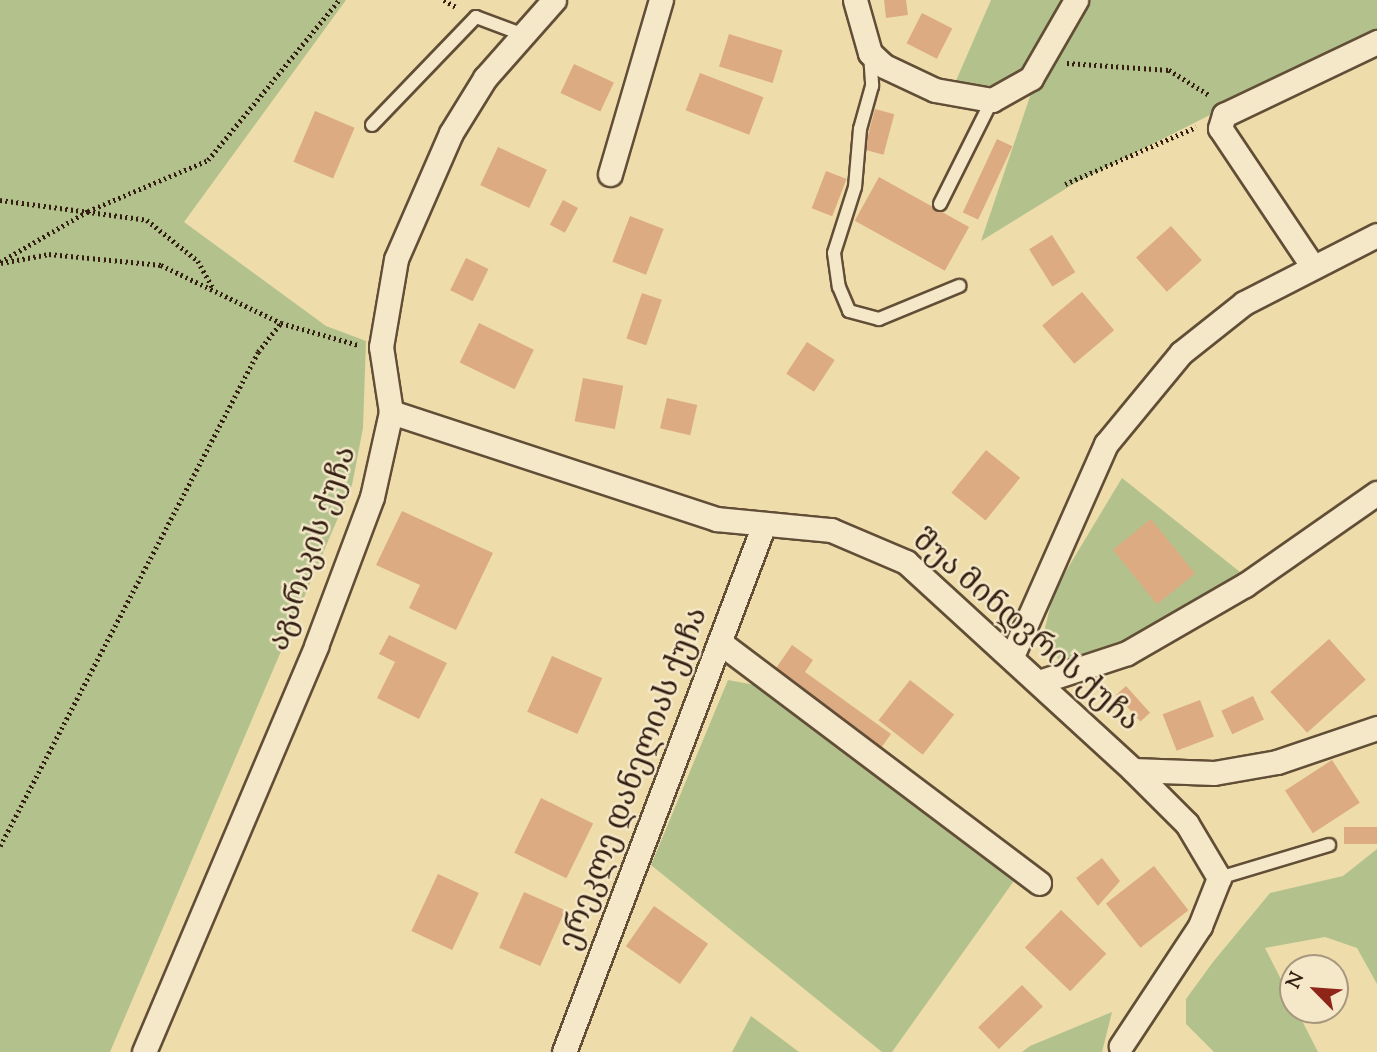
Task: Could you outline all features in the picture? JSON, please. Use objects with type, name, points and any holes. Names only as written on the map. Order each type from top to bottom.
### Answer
[{"type":"street","name":"აგარაკის ქუჩა","points":[[144,1052],[316,646],[372,497],[391,412],[381,347],[396,259],[427,183],[485,78],[554,0]]},
{"type":"street","points":[[610,174],[660,0]]},
{"type":"street","points":[[855,0],[870,53],[935,90],[992,100],[1031,78],[1076,0]]},
{"type":"street","points":[[1313,267],[1224,138],[1224,115],[1377,42]]},
{"type":"street","points":[[1012,656],[1106,444],[1181,353],[1244,303],[1377,235]]},
{"type":"street","name":"შუა მინდვრის ქუჩა","points":[[391,412],[716,519],[763,527],[831,530],[873,544],[906,562],[1042,681],[1133,769],[1214,773],[1277,762],[1377,728]]},
{"type":"street","points":[[1042,681],[1126,653],[1245,585],[1377,493]]},
{"type":"street","name":"ერეკლე დანელიას ქუჩა","points":[[564,1052],[722,644],[763,527]]},
{"type":"street","points":[[722,644],[1039,883]]},
{"type":"street","points":[[1121,1046],[1200,926],[1219,878],[1187,824],[1133,769]]},
{"type":"lane","points":[[372,125],[476,17],[524,35]]},
{"type":"lane","points":[[870,53],[872,86],[860,129],[855,187],[834,253],[839,286],[849,311],[879,319],[959,286]]},
{"type":"lane","points":[[940,204],[992,100]]},
{"type":"lane","points":[[1219,878],[1329,845]]},
{"type":"path","points":[[0,262],[88,211],[208,160],[339,0]]},
{"type":"path","points":[[1031,78],[1059,64],[1169,70],[1206,90],[1224,115],[1065,184]]},
{"type":"path","points":[[0,200],[147,219],[198,261],[214,289]]},
{"type":"path","points":[[0,262],[49,254],[161,265],[281,324],[381,347]]},
{"type":"path","points":[[0,846],[258,352],[281,324]]},
{"type":"green space","points":[[0,0],[346,0],[184,222],[326,326],[366,341],[363,428],[352,485],[110,1052],[0,1052]]},
{"type":"green space","points":[[991,0],[1377,0],[1377,31],[1075,183],[981,241],[1038,73],[991,88],[955,83]]},
{"type":"green space","points":[[1122,478],[1240,572],[1145,639],[1085,666],[1060,663],[1044,632],[1054,591]]},
{"type":"green space","points":[[728,680],[766,687],[1016,878],[892,1052],[882,1052],[651,865]]},
{"type":"green space","points":[[1377,849],[1377,984],[1357,948],[1325,937],[1265,948],[1279,975],[1279,1024],[1304,1024],[1318,1052],[1214,1052],[1186,1024],[1186,999],[1213,962],[1270,893],[1343,876]]},
{"type":"green space","points":[[1112,1012],[1102,1052],[1022,1052],[1030,1046]]},
{"type":"green space","points":[[751,1016],[799,1052],[732,1052]]},
{"type":"building","points":[[884,0],[906,0],[908,15],[886,18]]},
{"type":"building","points":[[922,13],[952,28],[937,59],[907,43]]},
{"type":"building","points":[[729,34],[783,50],[773,83],[719,67]]},
{"type":"building","points":[[574,64],[614,83],[600,112],[560,93]]},
{"type":"building","points":[[700,73],[763,97],[749,135],[686,110]]},
{"type":"building","points":[[875,109],[894,114],[883,155],[864,150]]},
{"type":"building","points":[[315,111],[355,128],[333,178],[294,162]]},
{"type":"building","points":[[997,139],[1012,146],[978,220],[963,212]]},
{"type":"building","points":[[498,147],[547,170],[529,208],[480,185]]},
{"type":"building","points":[[826,171],[847,179],[832,216],[812,208]]},
{"type":"building","points":[[879,177],[969,227],[945,271],[855,221]]},
{"type":"building","points":[[563,200],[578,208],[565,233],[550,225]]},
{"type":"building","points":[[630,216],[664,229],[646,275],[612,262]]},
{"type":"building","points":[[1171,226],[1202,260],[1167,292],[1136,257]]},
{"type":"building","points":[[1052,235],[1075,272],[1052,287],[1029,249]]},
{"type":"building","points":[[466,258],[488,269],[473,301],[450,290]]},
{"type":"building","points":[[1082,292],[1114,330],[1074,364],[1042,325]]},
{"type":"building","points":[[642,293],[662,300],[646,345],[626,338]]},
{"type":"building","points":[[479,323],[534,350],[515,389],[460,363]]},
{"type":"building","points":[[807,342],[835,360],[814,392],[786,374]]},
{"type":"building","points":[[583,378],[623,386],[615,429],[575,421]]},
{"type":"building","points":[[667,398],[697,405],[690,435],[660,428]]},
{"type":"building","points":[[986,450],[1020,478],[986,520],[951,493]]},
{"type":"building","points":[[402,511],[493,553],[456,630],[409,608],[420,585],[376,565]]},
{"type":"building","points":[[1151,519],[1195,573],[1157,604],[1113,550]]},
{"type":"building","points":[[389,635],[447,663],[419,719],[377,698],[395,662],[379,654]]},
{"type":"building","points":[[1329,639],[1366,680],[1307,733],[1270,692]]},
{"type":"building","points":[[792,645],[813,660],[805,672],[891,734],[881,748],[774,671]]},
{"type":"building","points":[[552,656],[602,678],[577,734],[527,712]]},
{"type":"building","points":[[910,680],[954,714],[923,755],[879,720]]},
{"type":"building","points":[[1126,686],[1150,713],[1140,721],[1116,695]]},
{"type":"building","points":[[1253,696],[1264,720],[1232,734],[1221,711]]},
{"type":"building","points":[[1200,700],[1214,736],[1177,751],[1163,714]]},
{"type":"building","points":[[1332,760],[1360,803],[1313,833],[1285,790]]},
{"type":"building","points":[[541,798],[593,823],[566,878],[514,853]]},
{"type":"building","points":[[1344,827],[1377,827],[1377,844],[1344,844]]},
{"type":"building","points":[[1102,858],[1120,881],[1098,906],[1076,878]]},
{"type":"building","points":[[1154,866],[1188,910],[1140,948],[1106,904]]},
{"type":"building","points":[[438,874],[479,893],[452,950],[411,931]]},
{"type":"building","points":[[524,892],[565,910],[540,966],[499,948]]},
{"type":"building","points":[[654,906],[708,944],[680,984],[626,946]]},
{"type":"building","points":[[1061,910],[1106,954],[1070,991],[1025,947]]},
{"type":"building","points":[[1022,985],[1043,1007],[999,1049],[978,1027]]}]
